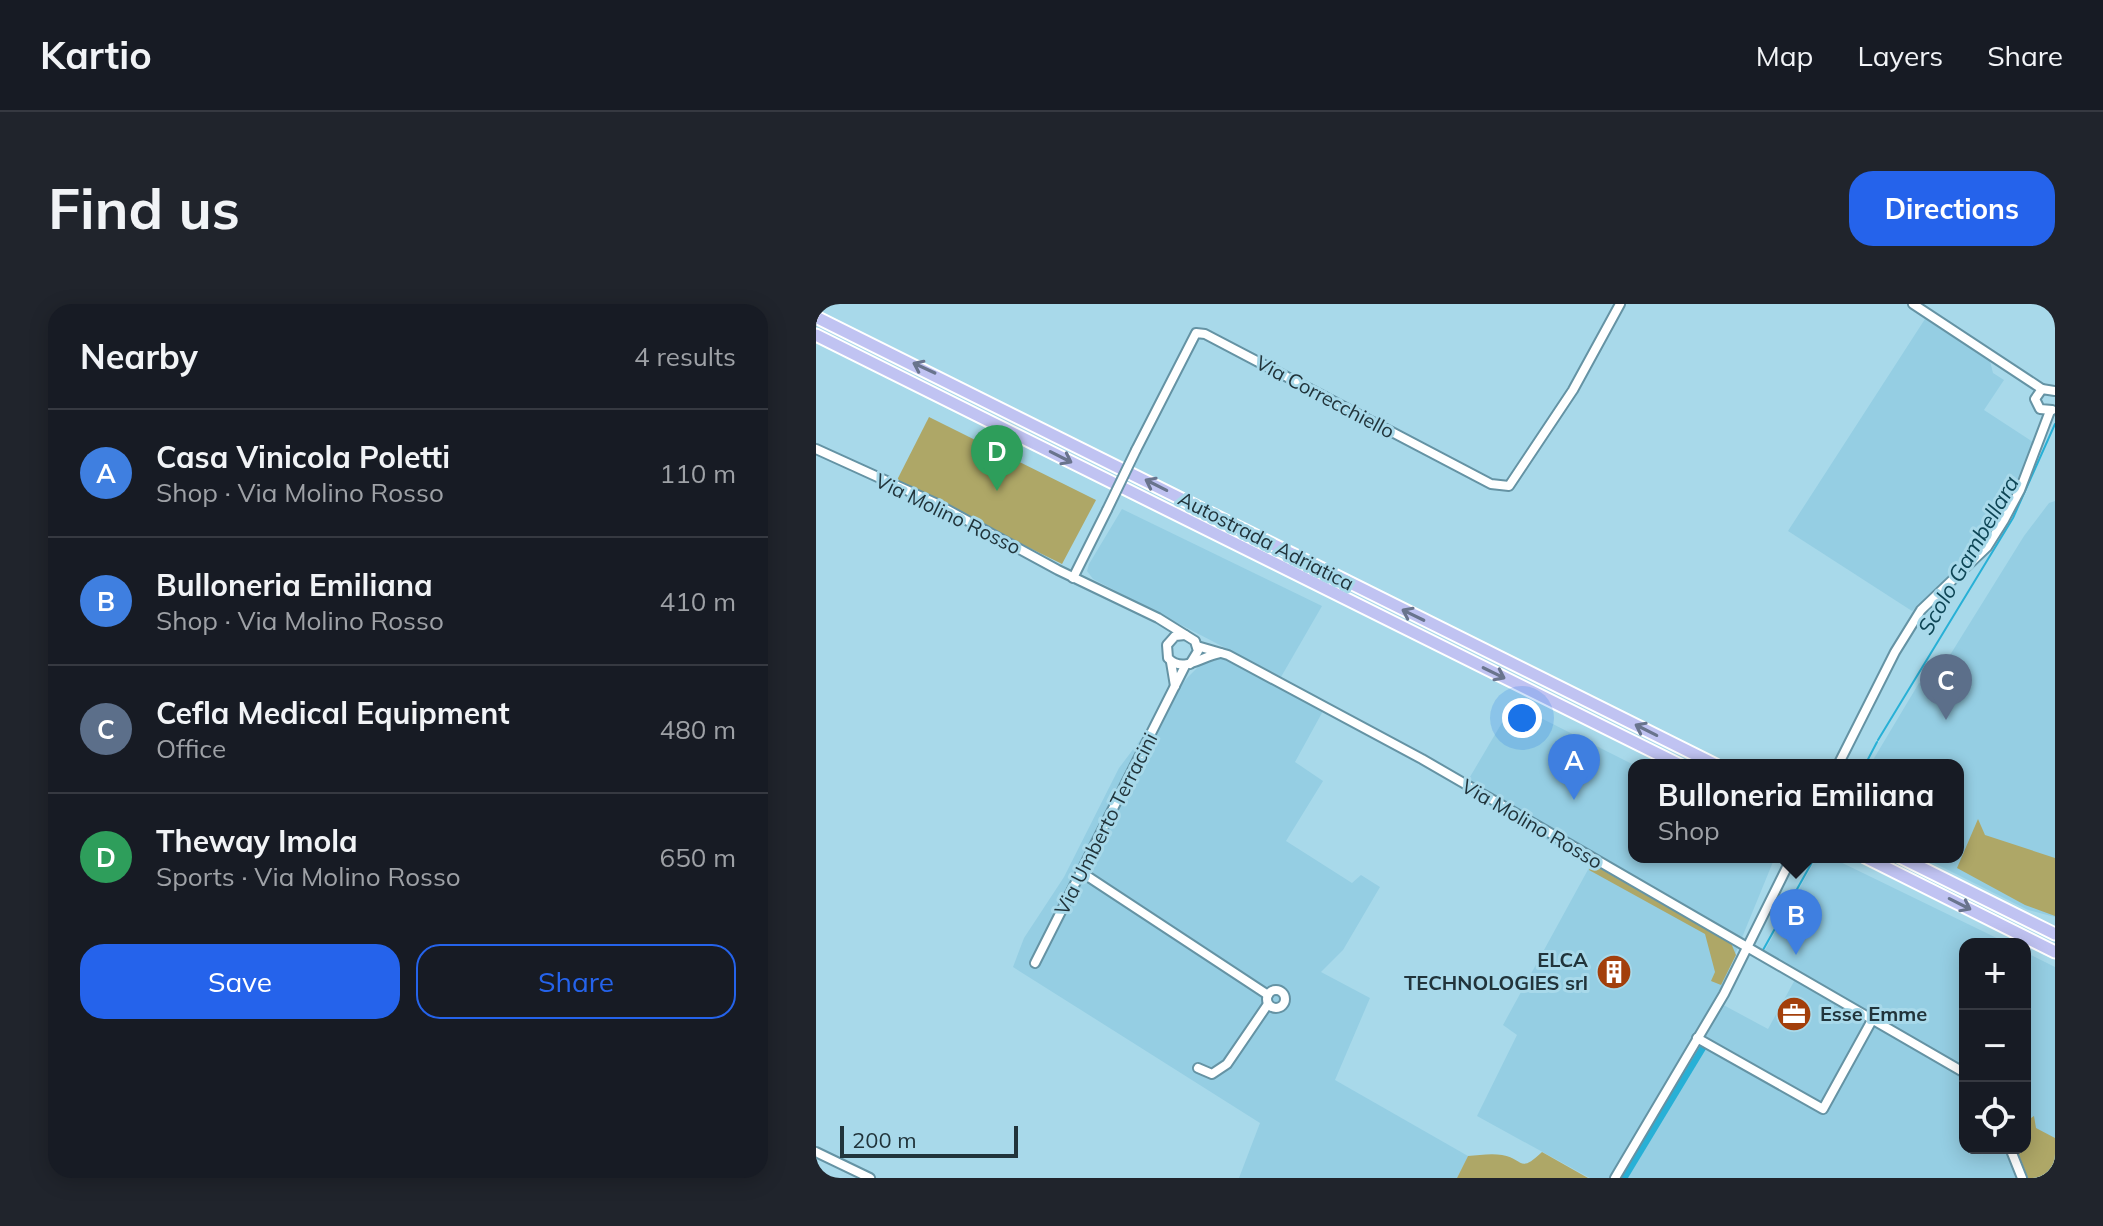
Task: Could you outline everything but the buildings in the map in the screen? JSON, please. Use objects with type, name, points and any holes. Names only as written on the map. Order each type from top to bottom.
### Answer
[{"type":"highway","name":"Autostrada Adriatica","points":[[816,317],[1704,759]]},
{"type":"highway","name":"Autostrada Adriatica","points":[[816,335],[1668,759]]},
{"type":"highway","points":[[1877,863],[2055,952]]},
{"type":"highway","points":[[1912,863],[2055,934]]},
{"type":"street","name":"Via Correcchiello","points":[[1073,578],[1196,333],[1205,334],[1491,484],[1509,486],[1573,390],[1620,304]]},
{"type":"street","points":[[1913,304],[2025,379],[2048,389],[2040,409],[2040,433]]},
{"type":"street","points":[[1841,759],[1895,652],[1921,610],[1987,547],[2004,520],[2020,490],[2040,433],[2053,410],[2040,409]]},
{"type":"street","name":"Via Molino Rosso","points":[[816,449],[935,503],[1186,635]]},
{"type":"street","points":[[1166,624],[1166,653],[1171,662],[1175,686]]},
{"type":"street","points":[[1168,643],[1175,636],[1186,635],[1197,646],[1197,656],[1188,665]]},
{"type":"street","name":"Via Molino Rosso","points":[[1197,646],[1221,653],[1434,766],[1871,1022],[1959,1070]]},
{"type":"street","points":[[1171,662],[1188,665],[1221,653]]},
{"type":"street","name":"Via Umberto Terracini","points":[[1035,963],[1188,665]]},
{"type":"street","points":[[1615,1178],[1747,948],[1789,863]]},
{"type":"street","points":[[1081,872],[1268,999],[1227,1064],[1212,1074],[1198,1068]]},
{"type":"street","points":[[1697,1038],[1823,1109],[1871,1022]]},
{"type":"street","points":[[816,1152],[870,1178]]},
{"type":"street","points":[[2012,1154],[2022,1178]]},
{"type":"shaded area","points":[[1925,319],[1990,361],[1993,373],[2004,380],[1984,410],[2033,442],[2001,520],[1977,549],[1912,611],[1788,531]]},
{"type":"shaded area","points":[[929,417],[1096,500],[1062,564],[896,482]]},
{"type":"shaded area","points":[[2055,501],[2055,917],[2028,910],[1934,863],[1964,863],[1964,759],[1874,759],[1919,683],[1932,684],[2024,536],[2049,503]]},
{"type":"shaded area","points":[[1122,509],[1322,606],[1281,677],[1093,579],[1087,571],[1089,564]]},
{"type":"shaded area","points":[[1218,658],[1232,660],[1323,711],[1295,762],[1323,781],[1286,841],[1352,883],[1361,875],[1380,887],[1343,950],[1321,972],[1370,998],[1335,1080],[1468,1156],[1457,1178],[1239,1178],[1260,1123],[1013,967],[1024,938],[1064,877],[1119,768],[1187,678],[1200,665]]},
{"type":"shaded area","points":[[1513,704],[1628,762],[1628,863],[1773,863],[1716,1001],[1768,1029],[1798,974],[1764,952],[1814,863],[1842,863],[1997,938],[1959,938],[1959,1154],[2031,1154],[2031,955],[2055,967],[2055,1178],[1590,1178],[1477,1116],[1517,1035],[1503,1025],[1590,866],[1469,792],[1473,785],[1467,782]]},
{"type":"shaded area","points":[[1978,819],[1985,835],[2055,858],[2055,916],[2025,905],[1957,868],[1959,863],[1964,863],[1964,852]]},
{"type":"shaded area","points":[[1592,864],[1731,943],[1736,955],[1721,985],[1711,981],[1715,972],[1705,934],[1589,870]]},
{"type":"shaded area","points":[[2034,1116],[2036,1128],[2055,1138],[2055,1165],[2048,1178],[2028,1178],[2018,1154],[2031,1154],[2031,1118]]},
{"type":"shaded area","points":[[1542,1152],[1588,1178],[1457,1178],[1468,1156],[1498,1154],[1525,1164]]},
{"type":"water","points":[[1700,1046],[1706,1049],[1628,1178],[1620,1178]]},
{"type":"waterway","name":"Scolo Gambellara","points":[[1878,740],[2013,518],[2055,424]]},
{"type":"waterway","name":"Scolo Gambellara","points":[[1868,759],[1877,742]]},
{"type":"waterway","name":"Scolo Gambellara","points":[[1763,950],[1812,863]]},
{"type":"place","name":"Theway Imola","points":[[997,491]]},
{"type":"place","name":"Cefla Medical Equipment","points":[[1946,720]]},
{"type":"place","name":"Casa Vinicola Poletti","points":[[1574,800]]},
{"type":"place","name":"Bulloneria Emiliana","points":[[1796,955]]},
{"type":"place","name":"ELCA TECHNOLOGIES srl","points":[[1614,972]]},
{"type":"place","name":"Esse Emme","points":[[1794,1014]]}]
